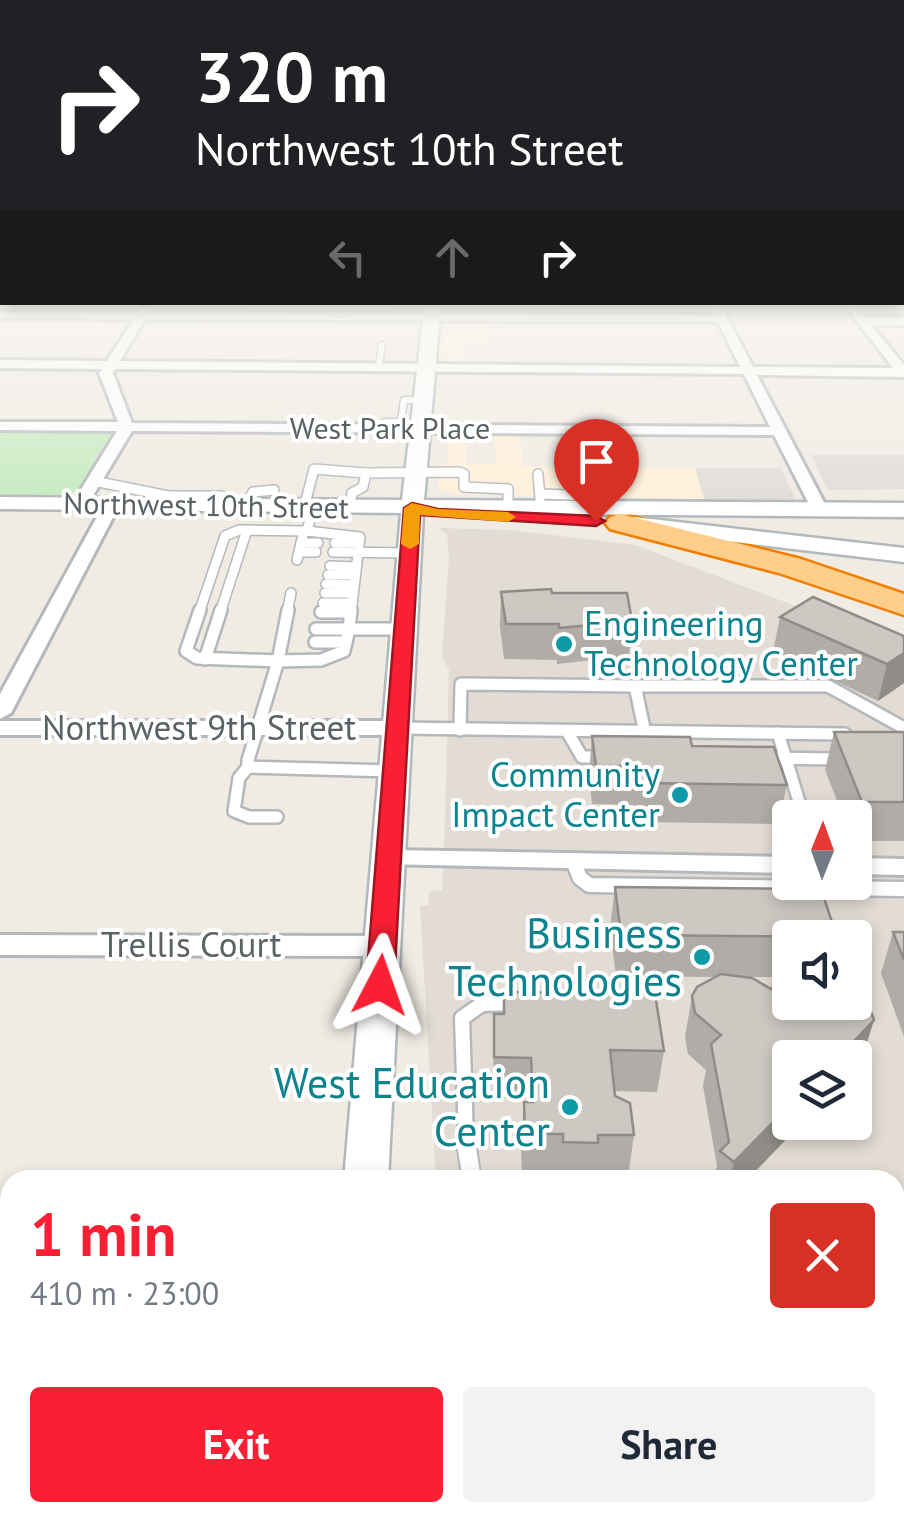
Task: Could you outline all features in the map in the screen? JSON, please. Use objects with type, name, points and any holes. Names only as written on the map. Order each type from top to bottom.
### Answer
[{"type":"highway","points":[[612,514],[790,566],[904,605]]},
{"type":"main road","points":[[367,1170],[416,472],[416,416],[426,369]]},
{"type":"main road","name":"Northwest 10th Street","points":[[0,504],[237,500],[309,508],[412,508],[540,500],[904,556]]},
{"type":"main road","name":"Northwest 10th Street","points":[[412,508],[438,514],[904,510]]},
{"type":"street","points":[[80,504],[126,426],[106,373],[109,369]]},
{"type":"street","points":[[644,369],[904,372]]},
{"type":"street","points":[[748,370],[820,508]]},
{"type":"street","name":"West Park Place","points":[[0,426],[384,428],[416,416],[780,431]]},
{"type":"street","points":[[0,713],[112,504]]},
{"type":"street","name":"Northwest 9th Street","points":[[0,728],[399,728]]},
{"type":"street","points":[[389,858],[772,865]]},
{"type":"street","points":[[872,866],[904,867]]},
{"type":"street","name":"Trellis Court","points":[[0,945],[383,946]]},
{"type":"lane","points":[[317,548],[299,552],[306,531],[314,468],[459,472],[464,474],[464,487],[508,489],[508,505]]},
{"type":"lane","points":[[349,508],[352,494],[363,488],[366,472]]},
{"type":"lane","points":[[538,474],[540,500]]},
{"type":"lane","points":[[94,481],[167,500]]},
{"type":"lane","points":[[237,500],[274,490]]},
{"type":"lane","points":[[205,658],[247,530]]},
{"type":"lane","points":[[247,530],[352,533],[360,537],[344,651],[336,656],[278,661],[205,658],[186,650],[225,536],[247,530]]},
{"type":"lane","points":[[328,577],[355,577],[409,552]]},
{"type":"lane","points":[[328,577],[355,577]]},
{"type":"lane","points":[[328,577],[355,577]]},
{"type":"lane","points":[[328,577],[355,577]]},
{"type":"lane","points":[[277,817],[249,817],[234,811],[240,778],[248,768],[287,642],[294,604]]},
{"type":"lane","points":[[316,628],[404,629]]},
{"type":"lane","points":[[315,642],[346,642]]},
{"type":"lane","points":[[460,730],[461,684],[828,686],[902,727]]},
{"type":"lane","points":[[635,686],[645,733]]},
{"type":"lane","points":[[886,734],[902,727]]},
{"type":"lane","points":[[399,728],[868,734]]},
{"type":"lane","points":[[568,733],[582,757],[619,757]]},
{"type":"lane","points":[[778,733],[798,800]]},
{"type":"lane","points":[[748,758],[864,758]]},
{"type":"lane","points":[[248,768],[396,771]]},
{"type":"lane","points":[[573,861],[580,878],[588,884],[904,889]]},
{"type":"lane","points":[[470,1170],[463,1122],[462,1018],[482,1004],[527,1004]]},
{"type":"shaded area","points":[[448,431],[466,431],[466,464],[496,464],[494,431],[520,432],[523,466],[695,468],[704,499],[453,494],[438,488],[438,464],[448,464]]},
{"type":"shaded area","points":[[811,455],[904,455],[904,489],[828,490]]},
{"type":"shaded area","points":[[695,468],[781,468],[796,500],[704,499]]},
{"type":"shaded area","points":[[438,528],[510,530],[635,545],[904,647],[904,1170],[435,1170],[420,905],[428,905],[429,892],[442,890],[449,670],[442,655],[449,558],[447,534]]},
{"type":"green space","points":[[0,429],[108,430],[113,436],[76,495],[0,498]]},
{"type":"building","points":[[551,589],[552,593],[627,593],[632,621],[559,628],[559,624],[506,624],[501,592]]},
{"type":"building","points":[[813,597],[904,636],[904,653],[887,664],[780,617]]},
{"type":"building","points":[[834,732],[904,732],[904,802],[861,800]]},
{"type":"building","points":[[592,736],[690,737],[692,746],[774,747],[787,785],[641,783],[638,766],[596,766]]},
{"type":"building","points":[[615,887],[772,889],[772,900],[825,900],[831,920],[772,920],[772,936],[621,935]]},
{"type":"building","points":[[893,932],[904,932],[904,960]]},
{"type":"building","points":[[721,974],[752,978],[771,989],[772,1020],[872,1020],[872,1014],[874,1020],[855,1040],[772,1040],[772,1123],[734,1162],[720,1151],[729,1142],[711,1044],[721,1035],[695,1013],[692,996],[697,987]]},
{"type":"building","points":[[504,992],[655,994],[664,1051],[610,1050],[615,1096],[630,1103],[634,1135],[598,1135],[598,1143],[563,1142],[563,1134],[525,1134],[524,1102],[533,1102],[531,1058],[494,1057],[494,1014],[504,1014]]},
{"type":"slow traffic","points":[[410,544],[412,508],[438,514],[508,517]]},
{"type":"place","name":"Engineering Technology Center","points":[[564,644]]},
{"type":"place","name":"Community Impact Center","points":[[680,795]]},
{"type":"place","name":"Business Technologies","points":[[702,957]]},
{"type":"place","name":"West Education Center","points":[[570,1107]]},
{"type":"route","points":[[380,985],[412,508],[438,514],[596,521]]}]
